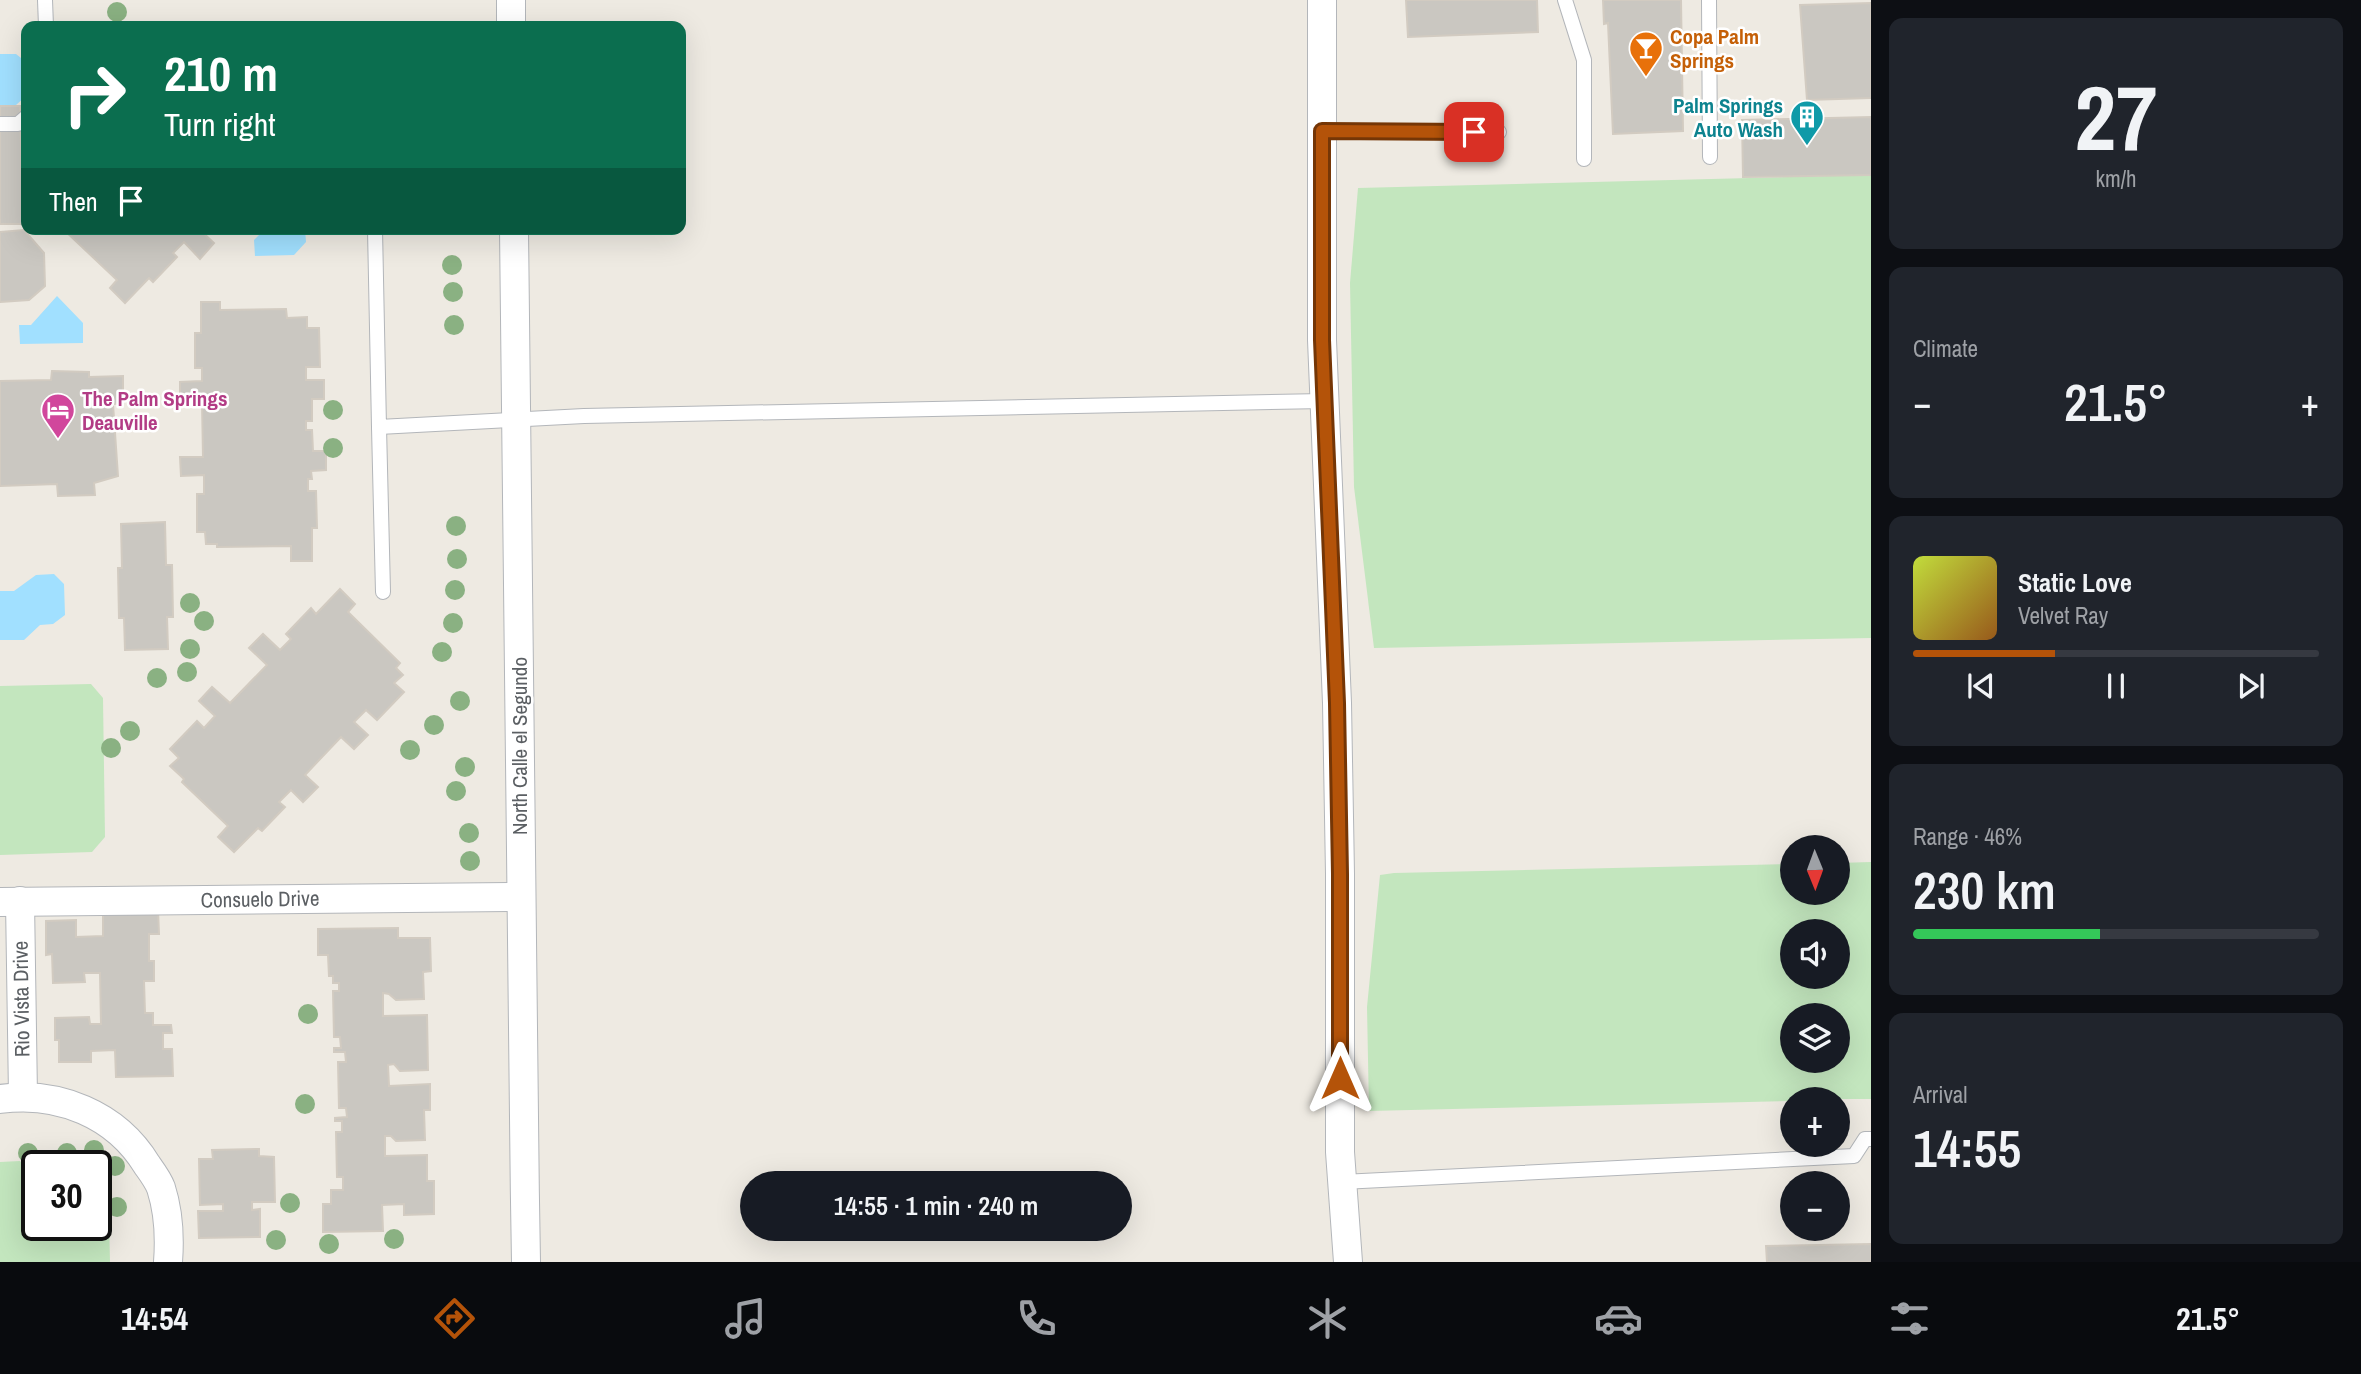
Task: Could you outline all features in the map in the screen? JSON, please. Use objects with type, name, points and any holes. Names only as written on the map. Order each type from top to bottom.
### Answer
[{"type":"street","points":[[511,0],[511,21]]},
{"type":"street","points":[[1322,0],[1322,340],[1337,716],[1340,1138],[1348,1262]]},
{"type":"street","name":"North Calle el Segundo","points":[[514,235],[518,419],[519,897],[526,1262]]},
{"type":"street","name":"Consuelo Drive","points":[[10,902],[519,897]]},
{"type":"street","name":"Rio Vista Drive","points":[[10,902],[11,1098]]},
{"type":"street","points":[[11,1098],[66,1101],[105,1120],[137,1148],[160,1186],[170,1227],[169,1262]]},
{"type":"street","points":[[507,1262],[526,1262]]},
{"type":"lane","points":[[45,0],[46,21]]},
{"type":"lane","points":[[1565,0],[1584,60],[1584,159]]},
{"type":"lane","points":[[1709,0],[1710,157]]},
{"type":"lane","points":[[0,124],[18,124],[21,121]]},
{"type":"lane","points":[[1322,131],[1499,132]]},
{"type":"lane","points":[[375,235],[383,592]]},
{"type":"lane","points":[[379,427],[518,419],[1324,401]]},
{"type":"lane","points":[[1342,1182],[1854,1156],[1866,1139],[1871,1139]]},
{"type":"green space","points":[[1871,175],[1871,638],[1374,648],[1354,487],[1350,283],[1358,188]]},
{"type":"green space","points":[[91,684],[103,698],[105,837],[92,852],[0,855],[0,686]]},
{"type":"green space","points":[[1871,862],[1871,1099],[1850,1099],[1850,1087],[1780,1087],[1780,1101],[1369,1111],[1367,1007],[1380,875],[1780,864],[1780,905],[1850,905],[1850,863]]},
{"type":"green space","points":[[20,1161],[21,1241],[110,1241],[110,1262],[0,1262],[0,1162]]},
{"type":"water","points":[[0,54],[16,54],[21,58],[21,100],[16,105],[0,105]]},
{"type":"water","points":[[259,235],[305,235],[306,242],[294,255],[255,256],[254,240]]},
{"type":"water","points":[[57,296],[83,323],[83,343],[20,344],[19,325],[31,325]]},
{"type":"water","points":[[54,574],[64,584],[65,615],[53,624],[40,625],[24,640],[0,640],[0,591],[14,591],[36,575]]},
{"type":"building","points":[[1406,0],[1537,0],[1538,32],[1408,37]]},
{"type":"building","name":"Copa Palm Springs","points":[[1603,0],[1681,0],[1683,131],[1613,134],[1608,23],[1604,24]]},
{"type":"building","points":[[1871,3],[1871,98],[1807,100],[1800,5]]},
{"type":"building","points":[[0,106],[20,106],[21,224],[0,224]]},
{"type":"building","name":"Palm Springs Auto Wash","points":[[1871,117],[1871,175],[1743,177],[1742,120]]},
{"type":"building","points":[[21,230],[21,235],[28,235],[44,253],[45,286],[29,300],[0,302],[0,232]]},
{"type":"building","points":[[69,235],[205,235],[214,243],[200,259],[184,242],[173,253],[177,257],[153,282],[149,278],[125,303],[110,288],[117,280]]},
{"type":"building","points":[[201,302],[220,302],[220,310],[286,309],[287,318],[307,317],[307,328],[319,328],[320,367],[306,367],[306,380],[324,380],[324,399],[312,399],[312,421],[306,421],[306,430],[312,430],[313,451],[326,451],[326,470],[311,471],[312,479],[308,479],[308,491],[316,491],[317,528],[312,528],[312,561],[291,561],[291,546],[217,547],[217,544],[206,544],[205,532],[197,532],[197,494],[204,494],[204,475],[181,476],[180,457],[203,457],[202,402],[180,402],[180,382],[202,381],[202,368],[195,368],[195,333],[201,333]]},
{"type":"building","name":"The Palm Springs Deauville","points":[[52,371],[89,372],[89,377],[123,376],[123,403],[113,404],[118,476],[94,483],[95,495],[58,496],[57,484],[0,486],[0,381],[51,380]]},
{"type":"building","points":[[165,522],[166,565],[172,565],[173,617],[167,617],[168,649],[125,650],[124,618],[119,618],[121,524]]},
{"type":"building","points":[[340,589],[355,604],[348,612],[400,663],[396,668],[403,675],[394,683],[404,692],[377,720],[366,710],[354,722],[368,735],[354,749],[341,737],[305,775],[318,787],[303,802],[291,790],[279,802],[285,807],[262,831],[258,828],[234,852],[218,837],[228,826],[182,782],[184,779],[170,766],[179,758],[170,749],[197,721],[204,728],[215,716],[199,701],[212,687],[230,703],[267,665],[249,648],[263,634],[280,650],[291,639],[286,634],[311,608],[316,614]]},
{"type":"building","points":[[158,909],[159,934],[149,934],[149,961],[154,961],[154,981],[144,981],[145,1013],[153,1013],[153,1025],[171,1025],[172,1033],[163,1033],[163,1049],[172,1049],[173,1076],[116,1077],[115,1050],[91,1051],[91,1062],[59,1062],[55,1018],[89,1017],[90,1024],[101,1024],[100,973],[84,973],[85,982],[53,983],[52,954],[46,955],[46,921],[76,920],[76,937],[103,936],[103,910]]},
{"type":"building","points":[[398,928],[398,938],[430,938],[431,971],[423,972],[424,999],[396,1000],[383,993],[383,1016],[427,1015],[428,1070],[400,1071],[394,1064],[388,1065],[389,1086],[430,1084],[430,1110],[424,1110],[425,1140],[396,1141],[391,1136],[385,1136],[385,1156],[427,1155],[427,1181],[434,1181],[434,1214],[404,1215],[404,1204],[382,1205],[383,1231],[323,1232],[323,1204],[331,1204],[331,1190],[343,1190],[343,1177],[337,1177],[336,1132],[342,1132],[342,1121],[335,1121],[335,1118],[347,1117],[346,1108],[339,1108],[338,1062],[346,1062],[345,1052],[334,1052],[334,1048],[341,1048],[340,1037],[334,1037],[333,991],[339,991],[339,983],[333,983],[333,976],[329,976],[328,955],[318,955],[318,929]]},
{"type":"building","points":[[259,1149],[259,1156],[274,1157],[275,1202],[252,1202],[252,1210],[260,1209],[260,1237],[199,1238],[198,1211],[223,1211],[223,1204],[200,1205],[199,1159],[213,1159],[212,1150]]},
{"type":"building","points":[[1871,1244],[1871,1262],[1767,1262],[1766,1246]]},
{"type":"place","name":"Copa Palm Springs","points":[[1646,78]]},
{"type":"place","name":"Palm Springs Auto Wash","points":[[1807,147]]},
{"type":"place","name":"The Palm Springs Deauville","points":[[58,440]]},
{"type":"route","points":[[1340,1078],[1337,703],[1322,340],[1322,131],[1474,132]]}]
